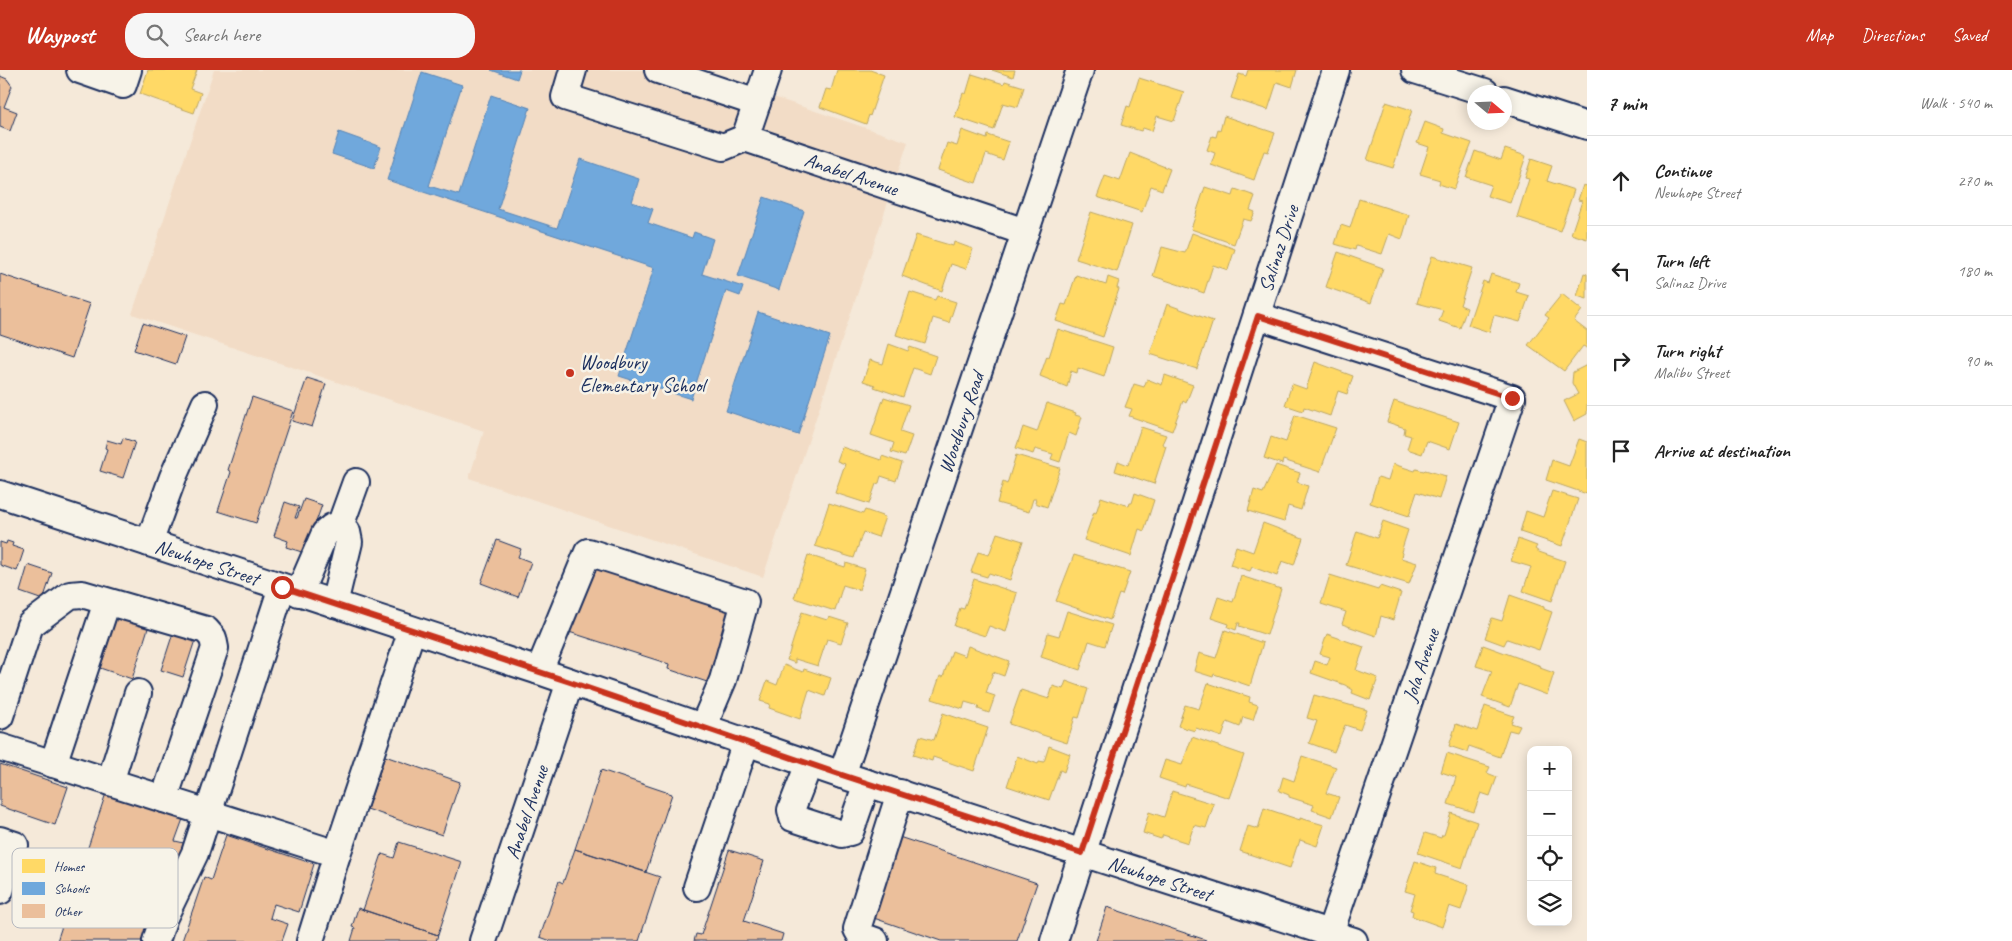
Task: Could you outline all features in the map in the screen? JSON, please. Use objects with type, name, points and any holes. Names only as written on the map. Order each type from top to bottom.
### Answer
[{"type":"street","points":[[80,70],[126,77]]},
{"type":"street","points":[[573,70],[565,96],[723,148],[745,138],[768,70]]},
{"type":"street","points":[[658,70],[757,103]]},
{"type":"street","name":"Woodbury Road","points":[[808,764],[791,810],[792,815],[794,818],[842,834],[850,832],[854,779],[1025,232],[1080,70]]},
{"type":"street","name":"Salinaz Drive","points":[[1054,941],[1258,316],[1336,70]]},
{"type":"street","points":[[1415,70],[1467,86]]},
{"type":"street","points":[[1512,102],[1587,126]]},
{"type":"street","name":"Anabel Avenue","points":[[745,138],[1025,232]]},
{"type":"street","name":"Jola Avenue","points":[[1258,316],[1512,398],[1330,933]]},
{"type":"street","points":[[150,543],[173,477],[205,404]]},
{"type":"street","points":[[339,529],[356,482]]},
{"type":"street","name":"Newhope Street","points":[[0,494],[539,671],[808,764],[1354,941]]},
{"type":"street","points":[[178,888],[195,853],[208,812],[291,590],[325,533],[332,527],[347,532],[349,542],[334,604]]},
{"type":"street","points":[[539,671],[588,552],[745,602],[722,680],[703,727]]},
{"type":"street","points":[[0,716],[30,625],[70,595],[82,594],[206,630],[213,638],[214,648],[164,799]]},
{"type":"street","points":[[53,764],[107,602]]},
{"type":"street","points":[[310,941],[412,630]]},
{"type":"street","name":"Anabel Avenue","points":[[483,941],[570,682]]},
{"type":"street","points":[[110,782],[138,693]]},
{"type":"street","points":[[697,887],[746,742]]},
{"type":"street","points":[[0,747],[337,854]]},
{"type":"street","points":[[875,941],[861,936],[857,929],[900,794]]},
{"type":"street","points":[[0,840],[15,845],[14,848]]},
{"type":"street","points":[[0,891],[12,854]]},
{"type":"street","points":[[156,941],[160,928]]},
{"type":"shaded area","name":"Woodbury Elementary School","points":[[214,70],[692,70],[908,142],[763,577],[469,478],[484,431],[132,314]]},
{"type":"building: Homes","points":[[148,70],[197,70],[190,89],[201,93],[194,113],[140,94]]},
{"type":"building: Homes","points":[[837,70],[870,70],[884,75],[866,124],[820,107],[826,89],[831,90]]},
{"type":"building: Homes","points":[[992,70],[1015,70],[1013,77]]},
{"type":"building: Homes","points":[[1248,70],[1297,70],[1292,87],[1277,82],[1268,110],[1231,98],[1239,74],[1246,76]]},
{"type":"building: Homes","points":[[972,74],[1004,84],[1005,81],[1024,87],[1018,107],[1003,103],[994,130],[955,117],[963,93],[966,94]]},
{"type":"building: Homes","points":[[1139,78],[1184,92],[1174,121],[1157,116],[1152,131],[1143,128],[1141,131],[1121,125],[1127,106],[1130,107]]},
{"type":"building: Homes","points":[[1386,102],[1412,110],[1393,168],[1367,160]]},
{"type":"building: Homes","points":[[1224,116],[1275,133],[1268,152],[1264,151],[1254,180],[1211,165],[1215,153],[1207,150],[1212,136],[1216,137],[1218,130],[1220,131]]},
{"type":"building: Homes","points":[[1425,122],[1444,129],[1443,133],[1472,143],[1454,189],[1439,184],[1440,180],[1420,174],[1429,147],[1417,143]]},
{"type":"building: Homes","points":[[962,130],[987,139],[988,135],[1009,142],[1003,160],[986,154],[976,183],[938,170],[947,143],[957,146]]},
{"type":"building: Homes","points":[[1505,149],[1526,156],[1510,203],[1487,196],[1491,185],[1466,177],[1475,151],[1501,160]]},
{"type":"building: Homes","points":[[1130,153],[1170,169],[1162,190],[1151,186],[1142,212],[1097,197],[1105,176],[1120,181]]},
{"type":"building: Homes","points":[[1531,159],[1552,166],[1547,181],[1574,190],[1560,231],[1517,217],[1529,179],[1525,178]]},
{"type":"building: Homes","points":[[1583,185],[1587,186],[1587,239],[1571,234],[1582,201],[1578,200]]},
{"type":"building: Homes","points":[[1205,187],[1233,196],[1235,189],[1255,196],[1250,210],[1255,212],[1251,221],[1243,219],[1234,244],[1191,229]]},
{"type":"building: Homes","points":[[1359,199],[1409,215],[1402,239],[1389,234],[1382,254],[1356,246],[1355,250],[1335,244],[1341,225],[1350,228]]},
{"type":"building: Homes","points":[[1091,212],[1132,225],[1117,272],[1076,259]]},
{"type":"building: Homes","points":[[1192,233],[1235,249],[1228,270],[1213,265],[1204,293],[1153,276],[1162,247],[1185,253]]},
{"type":"building: Homes","points":[[916,235],[953,246],[954,242],[973,249],[966,269],[951,264],[942,291],[902,276]]},
{"type":"building: Homes","points":[[1338,252],[1383,268],[1371,303],[1326,287]]},
{"type":"building: Homes","points":[[1432,256],[1472,268],[1460,305],[1467,308],[1460,328],[1439,321],[1443,310],[1417,303]]},
{"type":"building: Homes","points":[[1584,273],[1587,274],[1587,299],[1577,296]]},
{"type":"building: Homes","points":[[1491,274],[1519,283],[1516,292],[1529,296],[1520,322],[1494,315],[1489,332],[1468,325],[1483,281],[1488,283]]},
{"type":"building: Homes","points":[[1076,275],[1106,285],[1108,277],[1119,281],[1117,288],[1119,289],[1103,337],[1056,321],[1062,304],[1066,305]]},
{"type":"building: Homes","points":[[910,292],[935,300],[937,296],[956,302],[949,323],[933,318],[925,344],[896,335]]},
{"type":"building: Homes","points":[[1562,294],[1582,310],[1574,321],[1587,331],[1587,348],[1583,346],[1564,371],[1528,345],[1549,318],[1545,315]]},
{"type":"building: Homes","points":[[1167,304],[1213,321],[1197,369],[1150,354]]},
{"type":"building: Homes","points":[[1058,329],[1113,347],[1104,377],[1078,368],[1077,373],[1071,371],[1067,387],[1040,376],[1047,356],[1049,357]]},
{"type":"building: Homes","points":[[889,344],[908,351],[910,347],[936,356],[930,374],[913,368],[903,397],[863,381],[870,360],[883,364]]},
{"type":"building: Homes","points":[[1315,362],[1353,376],[1347,394],[1338,391],[1330,416],[1304,407],[1303,411],[1285,405],[1292,384],[1306,389]]},
{"type":"building: Homes","points":[[1587,365],[1587,414],[1574,421],[1564,401],[1578,394],[1572,383],[1573,372]]},
{"type":"building: Homes","points":[[1165,375],[1193,385],[1186,403],[1183,401],[1172,431],[1129,416],[1132,409],[1125,407],[1134,384],[1144,387],[1147,379],[1162,385]]},
{"type":"building: Homes","points":[[884,397],[909,405],[900,432],[912,436],[905,456],[891,452],[894,443],[871,435]]},
{"type":"building: Homes","points":[[1394,401],[1459,422],[1450,449],[1427,441],[1422,454],[1407,449],[1411,436],[1404,434],[1405,428],[1387,422]]},
{"type":"building: Homes","points":[[1047,403],[1082,417],[1076,436],[1069,433],[1060,462],[1051,459],[1053,454],[1035,449],[1033,454],[1016,448],[1023,427],[1037,432]]},
{"type":"building: Homes","points":[[1295,415],[1336,428],[1320,472],[1283,460],[1282,464],[1264,458],[1271,437],[1286,442]]},
{"type":"building: Homes","points":[[1141,427],[1166,435],[1162,444],[1166,446],[1154,484],[1115,471],[1118,461],[1128,465]]},
{"type":"building: Homes","points":[[1579,439],[1587,442],[1587,494],[1546,480],[1552,460],[1569,466]]},
{"type":"building: Homes","points":[[842,447],[881,460],[882,456],[902,463],[896,481],[881,476],[869,504],[835,493],[845,464],[837,461]]},
{"type":"building: Homes","points":[[1016,455],[1060,468],[1047,507],[1035,503],[1036,499],[1033,499],[1029,512],[997,503],[1003,482],[1007,484]]},
{"type":"building: Homes","points":[[1393,464],[1415,471],[1416,469],[1425,470],[1446,476],[1439,499],[1417,492],[1409,516],[1370,503],[1378,477],[1388,480]]},
{"type":"building: Homes","points":[[1276,465],[1300,473],[1297,482],[1308,486],[1301,510],[1288,506],[1284,522],[1248,511],[1254,490],[1263,493]]},
{"type":"building: Homes","points":[[1552,491],[1578,499],[1562,546],[1520,532],[1526,511],[1543,517]]},
{"type":"building: Homes","points":[[1135,493],[1154,500],[1144,531],[1139,529],[1131,556],[1084,540],[1101,497],[1129,506]]},
{"type":"building: Homes","points":[[829,503],[863,514],[865,510],[885,517],[878,537],[863,532],[854,558],[815,546]]},
{"type":"building: Homes","points":[[1383,521],[1408,530],[1401,558],[1417,563],[1409,584],[1346,565],[1357,531],[1377,538]]},
{"type":"building: Homes","points":[[1263,523],[1303,538],[1294,565],[1282,561],[1277,576],[1252,567],[1250,571],[1230,565],[1236,546],[1253,552]]},
{"type":"building: Homes","points":[[997,533],[1023,541],[1010,580],[989,573],[987,577],[971,572],[978,552],[989,555]]},
{"type":"building: Homes","points":[[1518,539],[1537,546],[1535,549],[1539,552],[1565,561],[1552,601],[1523,591],[1531,567],[1511,561]]},
{"type":"building: Homes","points":[[808,555],[845,567],[846,563],[865,569],[859,590],[843,585],[835,611],[794,598]]},
{"type":"building: Homes","points":[[1074,555],[1130,572],[1122,595],[1119,594],[1110,620],[1056,601]]},
{"type":"building: Homes","points":[[1330,575],[1378,590],[1380,586],[1401,593],[1393,620],[1381,616],[1376,636],[1342,624],[1346,612],[1321,604]]},
{"type":"building: Homes","points":[[1241,576],[1281,589],[1267,635],[1239,626],[1240,623],[1238,623],[1236,630],[1228,627],[1229,624],[1211,618],[1218,597],[1233,602]]},
{"type":"building: Homes","points":[[974,579],[1017,593],[1006,632],[989,626],[985,636],[954,626],[960,608],[964,609]]},
{"type":"building: Homes","points":[[1510,595],[1544,607],[1544,609],[1552,612],[1539,650],[1507,639],[1504,645],[1485,638],[1492,618],[1502,621]]},
{"type":"building: Homes","points":[[1067,611],[1112,625],[1105,646],[1089,641],[1080,670],[1041,657],[1048,633],[1059,636]]},
{"type":"building: Homes","points":[[802,612],[827,620],[829,617],[848,623],[841,643],[827,639],[818,666],[795,659],[795,663],[787,660]]},
{"type":"building: Homes","points":[[1225,630],[1263,643],[1250,686],[1214,674],[1213,677],[1194,671],[1199,653],[1216,658]]},
{"type":"building: Homes","points":[[1327,634],[1364,647],[1356,670],[1378,678],[1370,700],[1352,693],[1353,690],[1345,685],[1311,673],[1315,661],[1327,665],[1330,657],[1320,654]]},
{"type":"building: Homes","points":[[1483,645],[1541,666],[1540,668],[1554,673],[1547,695],[1518,684],[1510,707],[1482,697],[1492,671],[1476,666]]},
{"type":"building: Homes","points":[[968,646],[1009,661],[1004,676],[993,672],[986,693],[995,696],[989,713],[978,709],[979,706],[965,702],[963,709],[932,699],[940,676],[943,677],[952,651],[965,656]]},
{"type":"building: Homes","points":[[784,665],[803,672],[804,669],[831,678],[825,696],[809,690],[800,719],[769,708],[770,704],[760,701],[767,681],[777,685]]},
{"type":"building: Homes","points":[[1066,681],[1088,689],[1079,718],[1075,717],[1067,743],[1009,724],[1021,690],[1049,699],[1053,686],[1063,689]]},
{"type":"building: Homes","points":[[1208,683],[1250,697],[1249,702],[1258,705],[1253,720],[1243,717],[1240,727],[1227,722],[1222,737],[1196,728],[1195,731],[1178,726],[1185,705],[1199,709]]},
{"type":"building: Homes","points":[[1314,695],[1367,710],[1360,730],[1345,725],[1334,752],[1309,743],[1317,721],[1307,718]]},
{"type":"building: Homes","points":[[1485,706],[1514,716],[1511,723],[1520,726],[1517,732],[1509,730],[1500,757],[1469,746],[1467,752],[1449,746],[1456,724],[1477,731]]},
{"type":"building: Homes","points":[[943,713],[988,728],[974,771],[933,757],[932,761],[913,755],[920,736],[934,740]]},
{"type":"building: Homes","points":[[1192,737],[1244,755],[1229,798],[1186,784],[1185,787],[1159,778],[1165,760],[1182,765]]},
{"type":"building: Homes","points":[[1049,746],[1070,754],[1064,772],[1060,770],[1049,800],[1007,786],[1017,756],[1038,764],[1039,761],[1044,762]]},
{"type":"building: Homes","points":[[1447,753],[1490,767],[1487,773],[1497,777],[1490,796],[1481,793],[1474,812],[1448,804],[1456,777],[1441,772]]},
{"type":"building: Homes","points":[[1302,756],[1336,767],[1326,793],[1339,797],[1332,817],[1312,810],[1314,805],[1289,797],[1289,795],[1279,791],[1283,777],[1294,781]]},
{"type":"building: Homes","points":[[1172,791],[1214,804],[1206,828],[1194,825],[1188,843],[1163,835],[1161,839],[1143,833],[1149,812],[1164,817]]},
{"type":"building: Homes","points":[[1264,808],[1300,820],[1300,818],[1324,825],[1317,846],[1300,840],[1290,868],[1240,851],[1248,826],[1258,829]]},
{"type":"building: Homes","points":[[1451,813],[1477,822],[1462,868],[1418,853],[1425,833],[1441,838],[1444,835]]},
{"type":"building: Homes","points":[[1415,861],[1436,868],[1435,874],[1469,885],[1461,910],[1449,906],[1442,927],[1412,916],[1413,911],[1410,910],[1415,894],[1405,891]]},
{"type":"building: Schools","points":[[491,70],[520,70],[517,79]]},
{"type":"building: Schools","points":[[422,72],[462,85],[429,186],[459,195],[491,95],[530,108],[498,209],[557,228],[580,159],[639,179],[632,202],[653,209],[648,223],[692,238],[694,232],[713,239],[702,274],[743,287],[740,296],[726,291],[691,399],[619,376],[654,268],[387,180]]},
{"type":"building: Schools","points":[[339,132],[381,147],[374,168],[332,154]]},
{"type":"building: Schools","points":[[764,197],[804,211],[779,290],[738,276]]},
{"type":"building: Schools","points":[[758,312],[830,336],[798,435],[726,411]]},
{"type":"building: Other","points":[[0,76],[7,79],[12,86],[4,107],[17,112],[10,131],[0,127]]},
{"type":"building: Other","points":[[0,274],[90,304],[72,358],[0,334]]},
{"type":"building: Other","points":[[143,323],[185,337],[176,364],[134,350]]},
{"type":"building: Other","points":[[307,378],[326,384],[312,427],[292,421]]},
{"type":"building: Other","points":[[252,397],[293,411],[256,523],[218,511],[231,472],[228,470]]},
{"type":"building: Other","points":[[123,438],[135,442],[123,478],[100,471],[107,449],[105,448],[107,440],[121,444]]},
{"type":"building: Other","points":[[304,499],[322,505],[305,553],[286,547],[288,541],[274,536],[285,502],[299,507],[295,518],[297,518]]},
{"type":"building: Other","points":[[497,540],[521,549],[518,557],[531,562],[518,597],[481,583]]},
{"type":"building: Other","points":[[7,541],[13,543],[12,546],[24,550],[17,571],[0,565],[0,542],[6,544]]},
{"type":"building: Other","points":[[28,565],[52,573],[43,600],[20,592]]},
{"type":"building: Other","points":[[591,565],[736,611],[713,684],[668,669],[669,664],[569,632]]},
{"type":"building: Other","points":[[117,615],[149,625],[132,679],[100,668]]},
{"type":"building: Other","points":[[173,633],[195,640],[183,677],[161,670]]},
{"type":"building: Other","points":[[385,756],[460,782],[442,835],[367,809]]},
{"type":"building: Other","points":[[0,764],[68,787],[55,825],[0,806]]},
{"type":"building: Other","points":[[601,770],[672,794],[646,872],[575,849]]},
{"type":"building: Other","points":[[106,793],[183,819],[175,841],[184,843],[178,861],[178,848],[88,848]]},
{"type":"building: Other","points":[[226,835],[314,864],[299,912],[274,904],[270,918],[288,924],[282,941],[182,941],[204,877],[211,880]]},
{"type":"building: Other","points":[[893,835],[1037,883],[1017,941],[941,941],[865,915]]},
{"type":"building: Other","points":[[399,842],[462,862],[438,935],[363,910],[382,854],[394,858]]},
{"type":"building: Other","points":[[575,849],[660,877],[639,941],[551,941],[540,937],[559,881],[563,883]]},
{"type":"building: Other","points":[[729,850],[764,861],[744,921],[783,934],[781,941],[694,941],[696,934],[701,935]]},
{"type":"building: Other","points":[[1107,907],[1206,940],[1096,941]]},
{"type":"building: Other","points":[[358,908],[438,935],[436,941],[351,941],[355,928],[352,927]]},
{"type":"building: Other","points":[[61,928],[155,928],[151,941],[57,941]]},
{"type":"place","name":"Woodbury Elementary School","points":[[570,373]]},
{"type":"route","points":[[282,587],[570,682],[842,775],[1082,853],[1258,316],[1512,398]]}]
